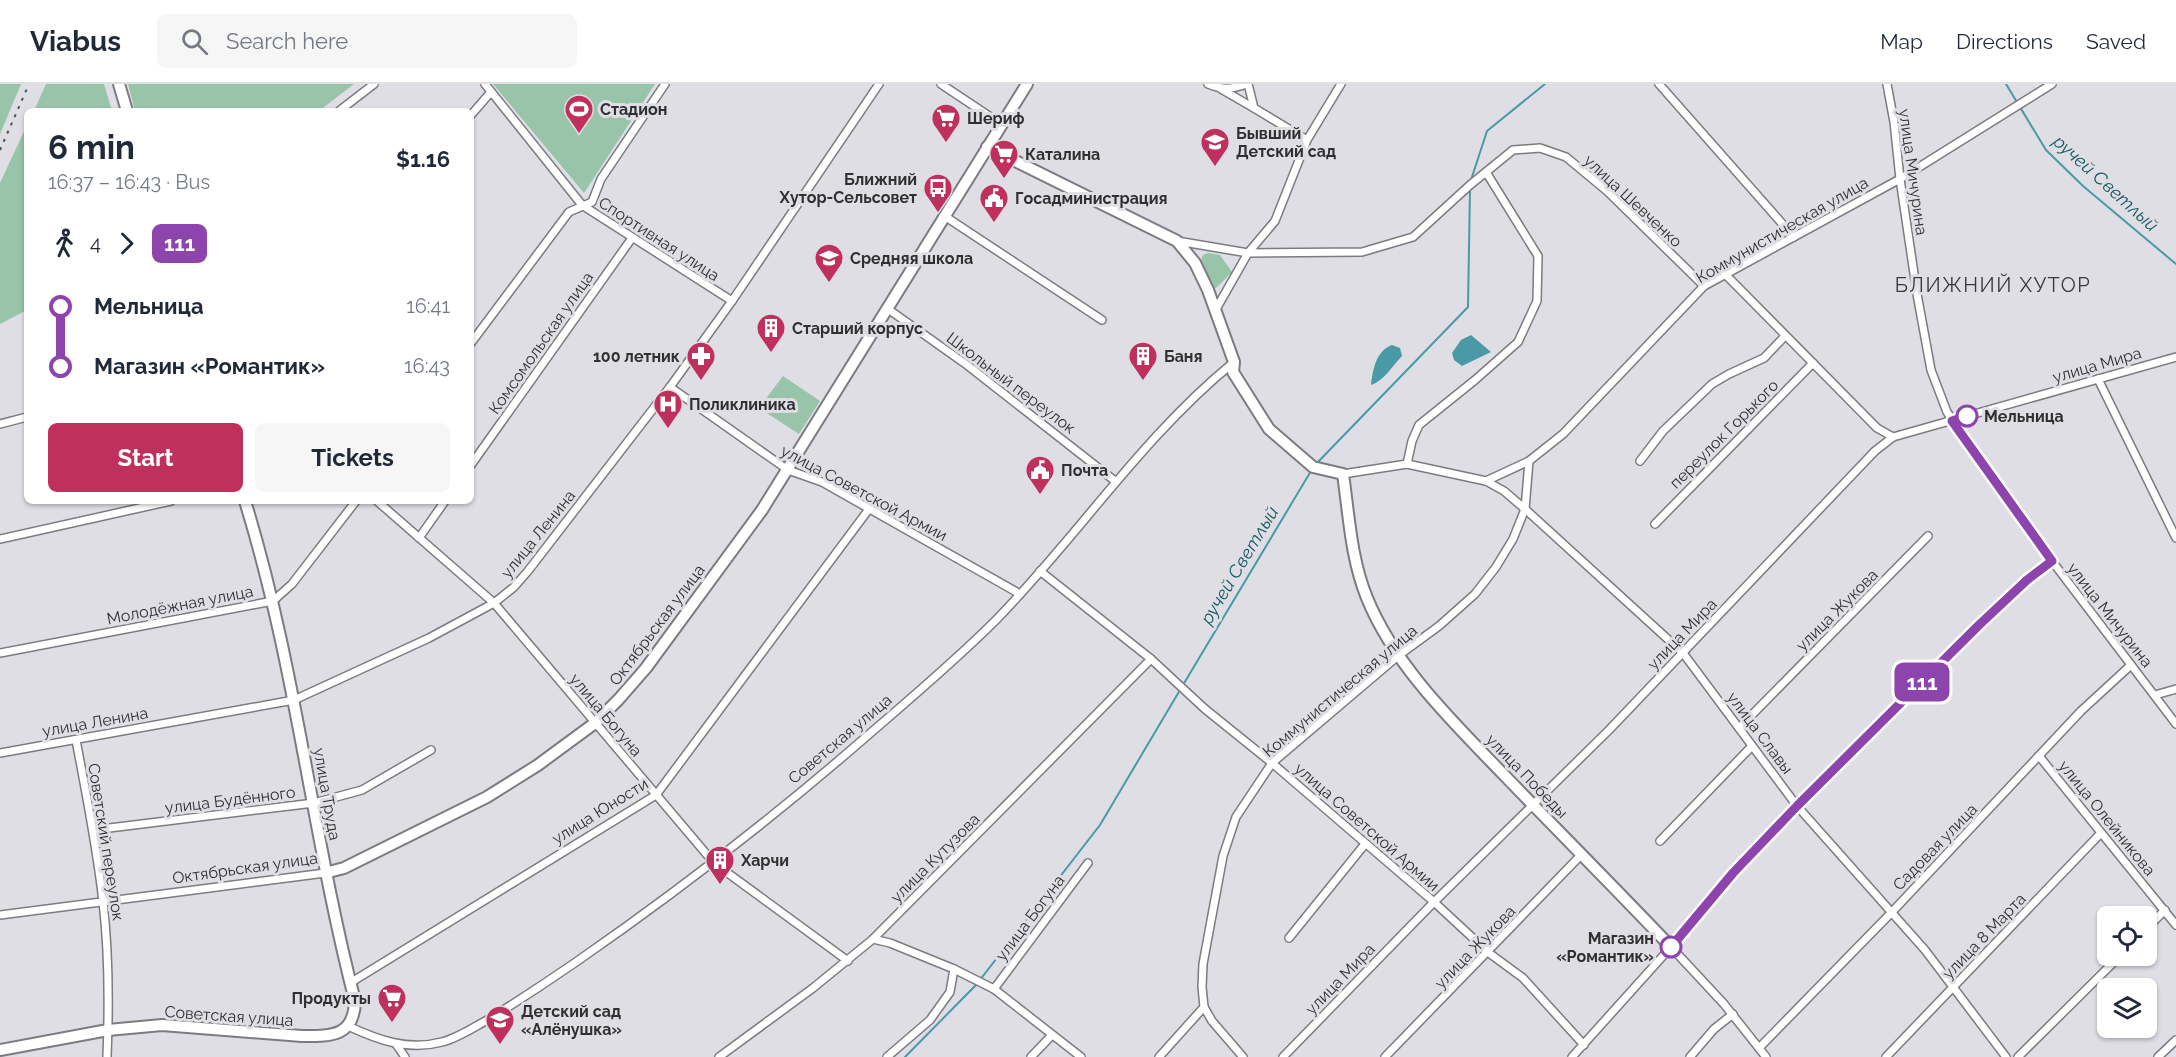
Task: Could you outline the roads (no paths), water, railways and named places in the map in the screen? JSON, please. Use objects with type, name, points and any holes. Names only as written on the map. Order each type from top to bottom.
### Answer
[{"type":"street","points":[[119,84],[126,108]]},
{"type":"street","points":[[343,108],[374,84]]},
{"type":"street","name":"Спортивная улица","points":[[485,84],[582,205],[732,301]]},
{"type":"street","points":[[474,339],[569,212],[592,202],[601,179],[665,84]]},
{"type":"street","name":"улица Ленина","points":[[0,753],[294,700],[429,638],[494,603],[514,587],[528,571],[670,387],[732,301],[879,84]]},
{"type":"street","points":[[941,84],[1001,124]]},
{"type":"street","name":"Октябрьская улица","points":[[0,915],[325,873],[344,868],[487,797],[538,765],[595,723],[646,668],[762,510],[1027,84]]},
{"type":"street","points":[[1208,84],[1221,89],[1307,140]]},
{"type":"street","points":[[1221,89],[1247,84],[1254,108]]},
{"type":"street","points":[[1215,311],[1248,253],[1275,221],[1307,140],[1341,84]]},
{"type":"street","points":[[1659,84],[1794,237]]},
{"type":"street","name":"улица Мичурина","points":[[1887,84],[1931,370],[1938,392],[1952,421],[2052,561],[2176,724]]},
{"type":"street","name":"Коммунистическая улица","points":[[1486,481],[1529,461],[1563,434],[1704,286],[1900,179],[2052,84]]},
{"type":"street","points":[[474,112],[491,92]]},
{"type":"street","points":[[987,147],[1176,241],[1248,253]]},
{"type":"street","name":"улица Шевченко","points":[[1248,253],[1362,252],[1413,237],[1513,150],[1540,148],[1566,157],[1607,191],[1704,286]]},
{"type":"street","points":[[1407,464],[1412,441],[1419,425],[1518,342],[1537,301],[1538,256],[1486,172]]},
{"type":"street","points":[[946,217],[1102,320]]},
{"type":"street","name":"Комсомольская улица","points":[[474,461],[632,238]]},
{"type":"street","points":[[1176,241],[1195,263],[1234,362],[1233,372],[1269,429],[1313,467],[1343,474],[1407,464],[1486,481]]},
{"type":"street","points":[[1725,274],[1877,428],[1893,437]]},
{"type":"street","name":"Школьный переулок","points":[[888,309],[967,365],[1115,481]]},
{"type":"street","points":[[1640,461],[1663,431],[1712,384],[1764,358],[1785,336]]},
{"type":"street","name":"улица Мира","points":[[1283,1057],[1434,902],[1534,806],[1875,451],[1893,437],[2176,357]]},
{"type":"street","name":"Советская улица","points":[[396,1044],[417,1046],[445,1041],[476,1026],[530,994],[714,863],[836,763],[950,665],[1041,571],[1115,481],[1196,394],[1234,362]]},
{"type":"street","name":"переулок Горького","points":[[1655,524],[1813,363]]},
{"type":"street","points":[[2098,379],[2176,538]]},
{"type":"street","name":"улица Советской Армии","points":[[670,387],[788,470],[822,482],[1020,594]]},
{"type":"street","points":[[0,424],[24,418]]},
{"type":"street","name":"Коммунистическая улица","points":[[1204,1007],[1203,964],[1223,856],[1236,817],[1272,762],[1476,594],[1513,539],[1525,509],[1529,461]]},
{"type":"street","name":"улица Победы","points":[[1343,474],[1354,557],[1368,599],[1398,656],[1463,732],[1671,947],[1732,1014],[1766,1057]]},
{"type":"street","name":"улица Славы","points":[[1486,481],[1504,491],[1525,509],[1683,652],[1797,806],[1925,950],[2006,1057]]},
{"type":"street","points":[[0,539],[158,504]]},
{"type":"street","name":"улица Труда","points":[[246,504],[273,601],[314,803],[325,873],[355,1001],[354,1015],[348,1026]]},
{"type":"street","name":"Молодёжная улица","points":[[0,653],[273,601],[292,584],[354,504]]},
{"type":"street","name":"улица Богуна","points":[[380,504],[494,603],[714,863],[848,961]]},
{"type":"street","points":[[419,538],[443,504]]},
{"type":"street","name":"улица Юности","points":[[350,982],[656,795],[869,509]]},
{"type":"street","name":"улица Жукова","points":[[1739,728],[1928,536]]},
{"type":"street","points":[[1572,1057],[1671,947],[1733,873],[1797,806],[1987,618],[2027,580],[2052,561]]},
{"type":"street","name":"улица Советской Армии","points":[[1041,571],[1151,659],[1205,709],[1272,762],[1434,902],[1489,953],[1523,978],[1584,1045]]},
{"type":"street","name":"улица Кутузова","points":[[719,1057],[848,961],[873,939],[1151,659]]},
{"type":"street","name":"Садовая улица","points":[[1759,1047],[1892,912],[2081,711],[2132,665]]},
{"type":"street","points":[[2155,695],[2176,689]]},
{"type":"street","name":"Советский переулок","points":[[76,740],[104,902],[107,1057]]},
{"type":"street","points":[[1659,841],[1752,746]]},
{"type":"street","name":"улица Будённого","points":[[93,830],[314,803],[362,790],[431,750]]},
{"type":"street","name":"улица Олейникова","points":[[2039,756],[2176,925]]},
{"type":"street","name":"улица 8 Марта","points":[[1886,1057],[2101,833]]},
{"type":"street","points":[[1289,938],[1365,844]]},
{"type":"street","name":"улица Жукова","points":[[1385,1057],[1489,953],[1582,854]]},
{"type":"street","name":"улица Богуна","points":[[994,989],[1088,863]]},
{"type":"street","points":[[2157,918],[2165,910]]},
{"type":"street","points":[[873,939],[890,943],[954,969],[994,989],[1081,1057]]},
{"type":"street","points":[[2018,1057],[2110,966]]},
{"type":"street","points":[[887,1057],[930,1020],[950,992],[954,969]]},
{"type":"street","points":[[1159,1057],[1204,1007],[1212,1022],[1243,1057]]},
{"type":"street","points":[[1690,1057],[1714,1029],[1732,1014]]},
{"type":"street","name":"Советская улица","points":[[0,1050],[139,1026],[181,1025],[325,1036],[337,1034],[348,1026]]},
{"type":"street","points":[[348,1026],[380,1040],[396,1044],[405,1057]]},
{"type":"street","points":[[1031,1057],[1052,1035]]},
{"type":"street","points":[[2158,1057],[2176,1040]]},
{"type":"water","points":[[1471,335],[1491,352],[1462,366],[1454,360],[1452,353],[1461,340]]},
{"type":"water","points":[[1392,345],[1400,348],[1402,356],[1384,376],[1371,385],[1374,367],[1379,356]]},
{"type":"waterway","name":"ручей Светлый","points":[[1471,180],[1487,131],[1545,84]]},
{"type":"waterway","name":"ручей Светлый","points":[[2006,84],[2046,150],[2083,186],[2176,264]]},
{"type":"waterway","name":"ручей Светлый","points":[[1316,464],[1468,307],[1470,189]]},
{"type":"waterway","name":"ручей Светлый","points":[[1183,685],[1311,471]]},
{"type":"waterway","name":"ручей Светлый","points":[[905,1057],[976,985],[1100,825],[1180,690]]},
{"type":"railway","points":[[0,150],[29,84]]},
{"type":"place","name":"Стадион","points":[[579,134]]},
{"type":"place","name":"Шериф","points":[[946,144]]},
{"type":"place","name":"Бывший Детский сад","points":[[1215,168]]},
{"type":"place","name":"Каталина","points":[[1004,180]]},
{"type":"place","name":"Ближний Хутор-Сельсовет","points":[[938,214]]},
{"type":"place","name":"Госадминистрация","points":[[994,224]]},
{"type":"place","name":"Средняя школа","points":[[829,284]]},
{"type":"place","name":"Старший корпус","points":[[771,354]]},
{"type":"place","name":"100 летник","points":[[701,382]]},
{"type":"place","name":"Баня","points":[[1143,382]]},
{"type":"place","name":"Мельница","points":[[1967,416]]},
{"type":"place","name":"Поликлиника","points":[[668,430]]},
{"type":"place","name":"Почта","points":[[1040,496]]},
{"type":"place","name":"Харчи","points":[[720,886]]},
{"type":"place","name":"Магазин «Романтик»","points":[[1671,947]]},
{"type":"place","name":"Продукты","points":[[392,1024]]},
{"type":"place","name":"Детский сад «Алёнушка»","points":[[500,1046]]},
{"type":"district","name":"БЛИЖНИЙ ХУТОР","points":[[1993,285]]}]
